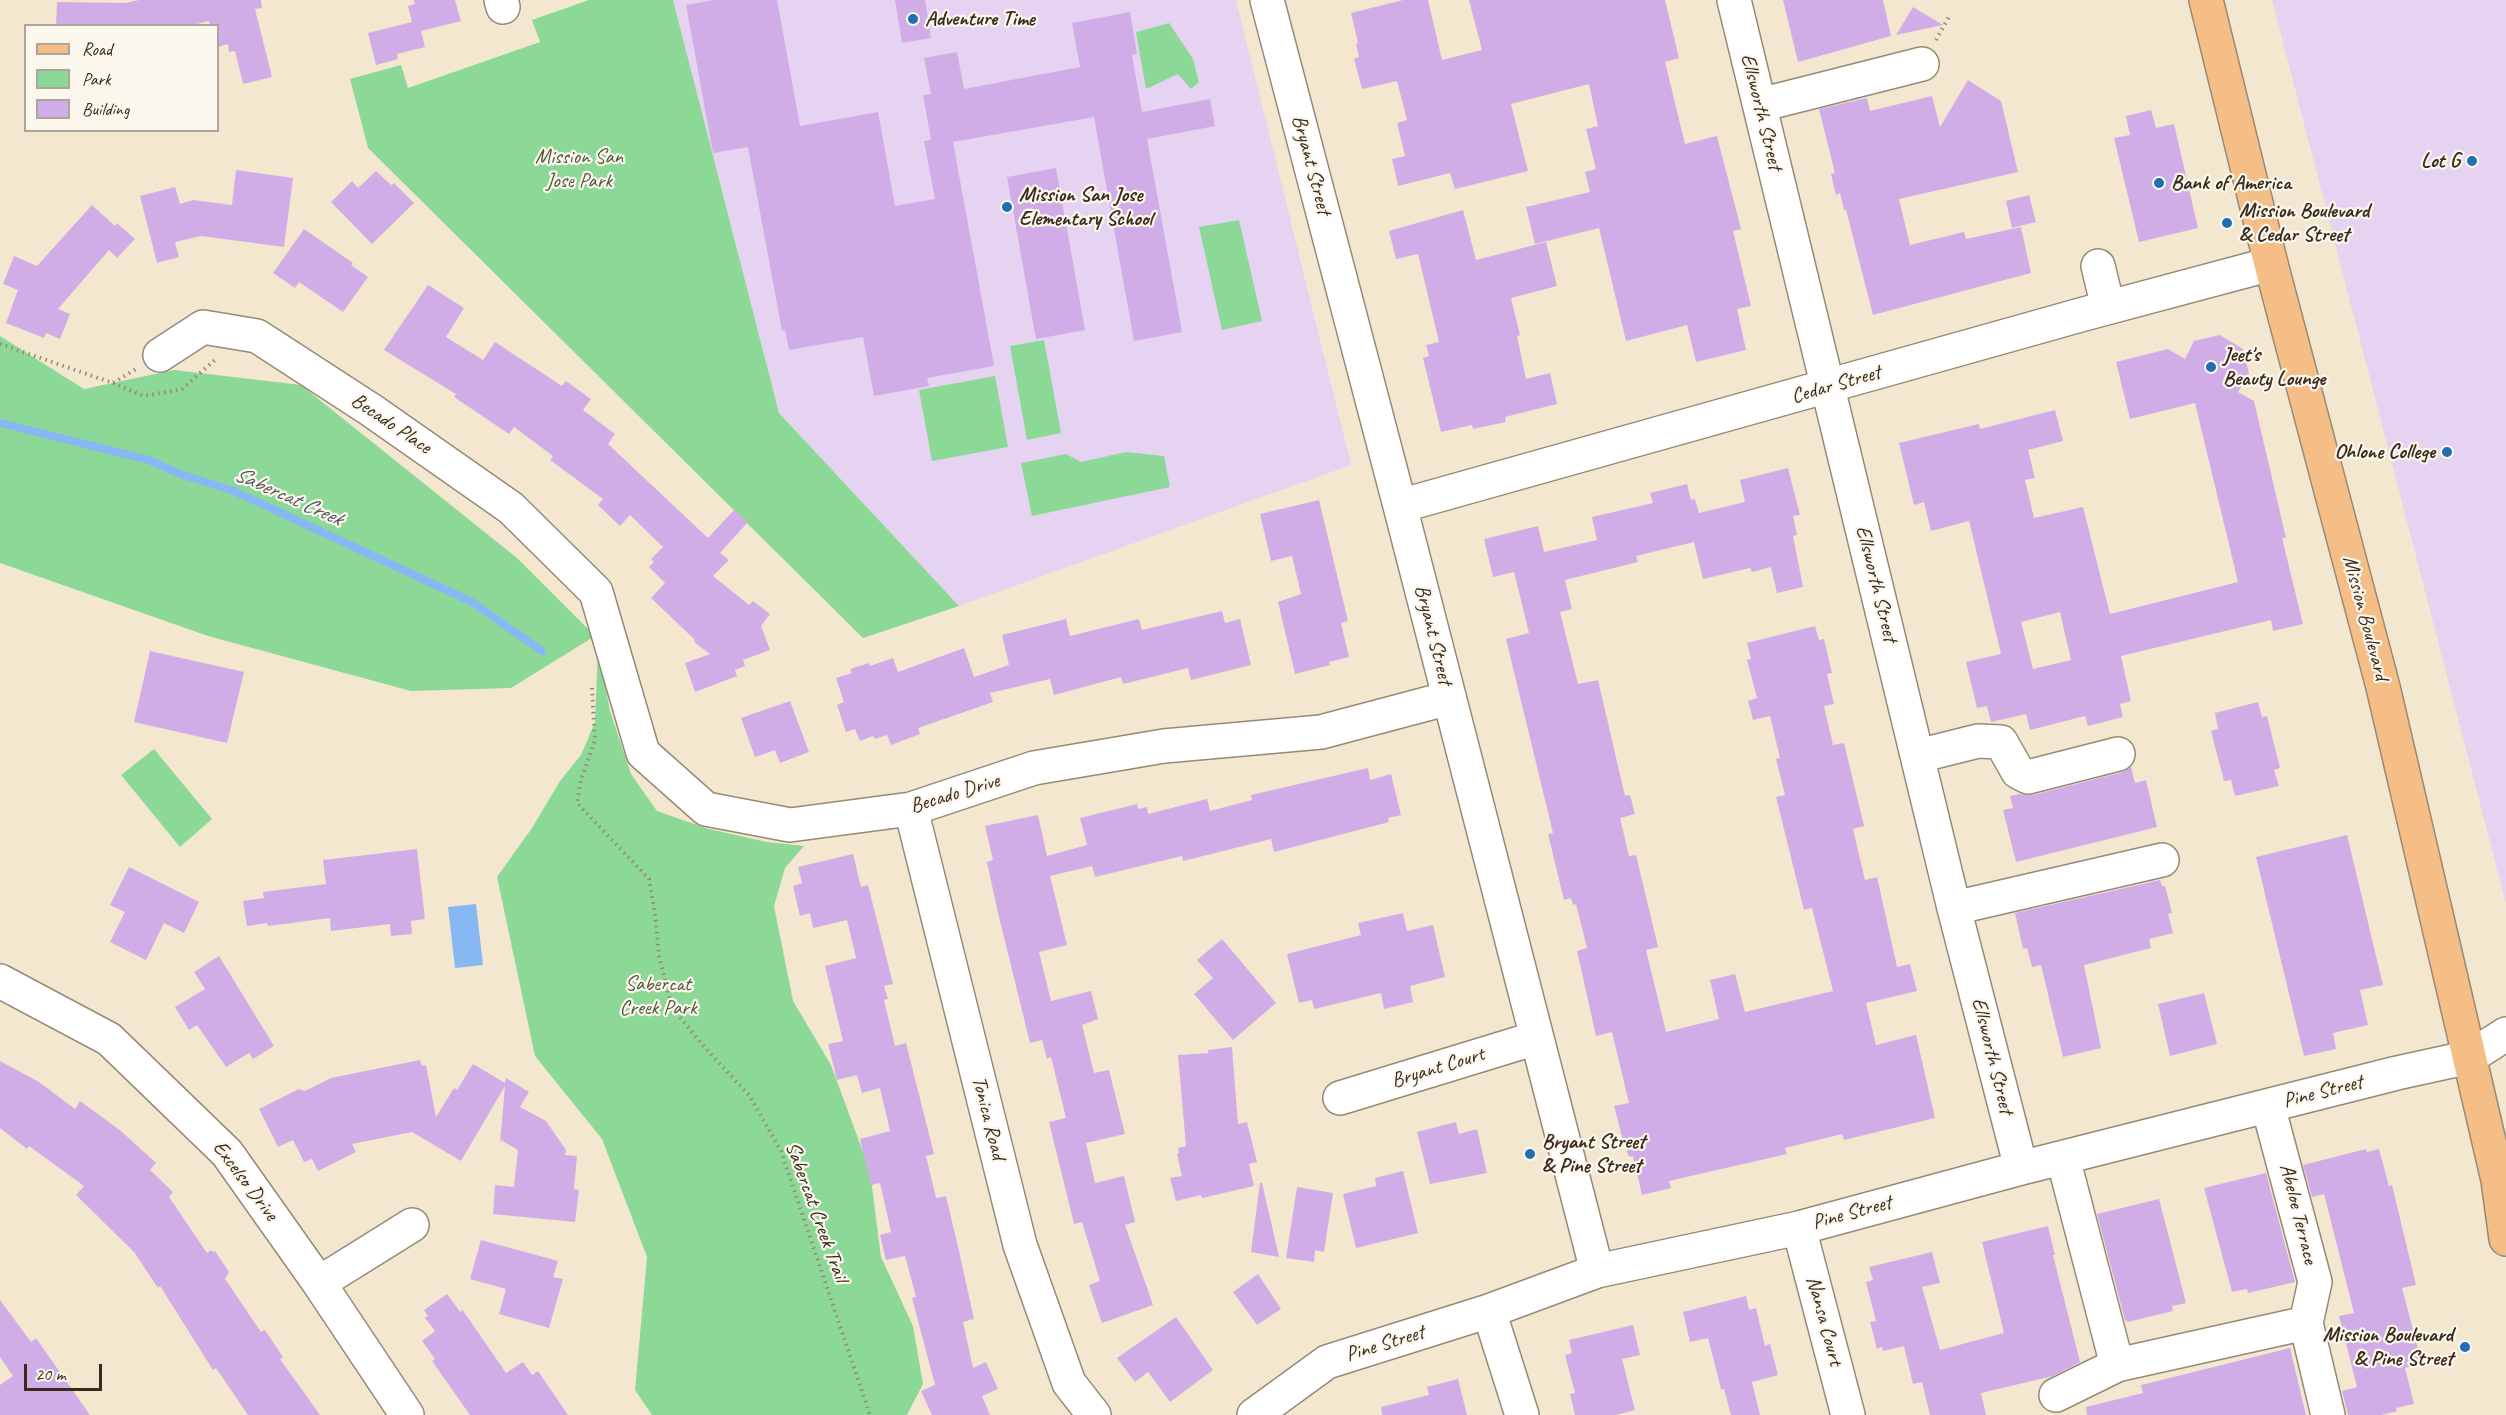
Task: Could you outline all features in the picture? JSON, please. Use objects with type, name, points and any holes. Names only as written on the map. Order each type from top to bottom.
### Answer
[{"type":"main road","name":"Mission Boulevard","points":[[2206,0],[2271,264],[2383,687],[2498,1180],[2506,1239]]},
{"type":"street","name":"Bryant Street","points":[[1267,0],[1401,506],[1597,1271]]},
{"type":"street","name":"Ellsworth Street","points":[[1734,0],[1954,908],[2020,1168]]},
{"type":"street","points":[[1760,105],[1922,64]]},
{"type":"street","name":"Cedar Street","points":[[1401,506],[2271,264]]},
{"type":"street","points":[[2098,266],[2108,308]]},
{"type":"street","name":"Becado Place","points":[[160,355],[204,327],[258,336],[371,410],[511,508],[596,592]]},
{"type":"street","name":"Becado Drive","points":[[596,592],[643,753],[706,809],[790,825],[911,809],[1034,768],[1164,746],[1320,732],[1449,698]]},
{"type":"street","points":[[1918,756],[1978,741],[2001,742],[2018,772],[2028,777],[2118,754]]},
{"type":"street","name":"Tonica Road","points":[[911,809],[1020,1245],[1069,1383],[1094,1415]]},
{"type":"street","points":[[1954,908],[2162,860]]},
{"type":"street","name":"Excelso Drive","points":[[0,981],[110,1039],[227,1153],[319,1283],[407,1415]]},
{"type":"street","points":[[2470,1057],[2506,1034]]},
{"type":"street","name":"Bryant Court","points":[[1340,1098],[1536,1038]]},
{"type":"street","points":[[2470,1057],[2506,1064]]},
{"type":"street","name":"Pine Street","points":[[1254,1415],[1327,1362],[1489,1311],[1597,1271],[1799,1228],[2020,1168],[2470,1057]]},
{"type":"street","name":"Abeloe Terrace","points":[[2268,1106],[2315,1282],[2306,1323],[2328,1415]]},
{"type":"street","points":[[2063,1158],[2117,1365]]},
{"type":"street","points":[[319,1283],[412,1226]]},
{"type":"street","name":"Nansa Court","points":[[1799,1228],[1848,1415]]},
{"type":"street","points":[[1489,1311],[1522,1415]]},
{"type":"street","points":[[2056,1395],[2117,1365],[2306,1323]]},
{"type":"path","points":[[0,344],[144,396],[182,389],[222,353]]},
{"type":"path","points":[[112,383],[160,355]]},
{"type":"path","name":"Sabercat Creek Trail","points":[[591,678],[594,740],[581,780],[577,803],[648,879],[655,914],[659,956],[672,1007],[705,1048],[749,1095],[781,1151],[870,1415]]},
{"type":"shaded area","name":"Mission San Jose Elementary School","points":[[673,0],[1236,0],[1351,465],[959,606],[779,413]]},
{"type":"shaded area","name":"Ohlone College","points":[[2272,0],[2506,0],[2506,904]]},
{"type":"green space","name":"Mission San Jose Park","points":[[589,0],[673,0],[779,413],[959,606],[863,638],[368,148],[350,79],[401,65],[408,88],[540,42],[532,20]]},
{"type":"green space","points":[[1169,23],[1193,59],[1199,82],[1191,89],[1178,74],[1146,89],[1136,32]]},
{"type":"green space","points":[[1239,220],[1262,321],[1222,330],[1199,227]]},
{"type":"green space","points":[[0,336],[84,389],[174,370],[301,385],[517,558],[595,636],[511,688],[411,691],[208,636],[0,563]]},
{"type":"green space","points":[[1044,340],[1061,433],[1027,440],[1010,346]]},
{"type":"green space","points":[[995,376],[1008,447],[932,461],[919,390]]},
{"type":"green space","points":[[1126,452],[1164,456],[1170,487],[1032,516],[1021,463],[1066,454],[1081,462]]},
{"type":"green space","name":"Sabercat Creek Park","points":[[598,647],[610,711],[631,774],[657,811],[709,829],[767,842],[804,846],[785,868],[774,906],[793,1001],[831,1065],[870,1171],[881,1257],[913,1326],[923,1384],[907,1415],[652,1415],[635,1390],[647,1257],[602,1139],[535,1056],[497,877],[532,828],[560,781],[581,755],[595,722]]},
{"type":"green space","points":[[154,749],[212,819],[180,847],[121,775]]},
{"type":"water","points":[[476,904],[483,965],[455,968],[448,907]]},
{"type":"building","points":[[139,0],[261,0],[262,8],[255,9],[272,77],[243,84],[235,51],[229,52],[228,44],[219,47],[219,24],[210,24],[209,21],[197,24],[56,24],[57,2],[125,3]]},
{"type":"building","points":[[414,0],[455,0],[461,21],[421,31],[425,47],[397,54],[398,59],[376,65],[368,33],[412,22],[408,6],[415,4]]},
{"type":"building","points":[[714,0],[777,0],[800,126],[878,112],[895,206],[935,199],[924,141],[931,140],[923,95],[931,94],[924,58],[957,52],[964,89],[1080,67],[1072,23],[1130,12],[1137,54],[1132,55],[1142,112],[1210,99],[1215,126],[1147,139],[1182,332],[1134,341],[1094,117],[953,142],[994,366],[927,378],[929,386],[874,396],[863,337],[789,350],[785,330],[782,331],[748,147],[713,153],[686,5]]},
{"type":"building","name":"Adventure Time","points":[[895,0],[925,0],[931,38],[902,43]]},
{"type":"building","points":[[1403,0],[1428,0],[1442,60],[1482,50],[1469,0],[1665,0],[1679,58],[1665,62],[1685,144],[1717,136],[1741,229],[1733,231],[1751,306],[1737,309],[1746,350],[1696,362],[1687,325],[1626,341],[1599,228],[1535,244],[1526,207],[1590,192],[1585,172],[1596,169],[1586,129],[1598,126],[1589,84],[1511,104],[1528,171],[1455,189],[1450,173],[1398,186],[1392,159],[1405,156],[1397,123],[1407,120],[1397,81],[1362,89],[1354,59],[1359,57],[1351,13]]},
{"type":"building","points":[[1783,0],[1883,0],[1891,36],[1798,62]]},
{"type":"building","points":[[1913,7],[1943,25],[1896,35]]},
{"type":"building","points":[[1968,80],[2001,101],[2018,172],[1899,199],[1910,245],[1964,232],[1966,239],[2021,227],[2031,273],[1873,315],[1846,210],[1844,210],[1840,193],[1836,195],[1831,174],[1835,173],[1819,109],[1867,98],[1870,111],[1932,96],[1940,127]]},
{"type":"building","points":[[2151,110],[2156,128],[2174,124],[2198,228],[2139,242],[2114,138],[2130,135],[2126,116]]},
{"type":"building","points":[[1056,168],[1085,330],[1036,339],[1007,177]]},
{"type":"building","points":[[236,170],[293,178],[284,247],[201,236],[175,242],[179,257],[157,263],[140,196],[175,187],[180,204],[193,200],[232,205]]},
{"type":"building","points":[[376,171],[391,185],[394,183],[414,203],[372,244],[331,202],[352,181],[358,188]]},
{"type":"building","points":[[2029,195],[2036,222],[2012,228],[2006,201]]},
{"type":"building","points":[[92,205],[115,226],[117,223],[135,239],[117,258],[109,250],[58,309],[70,314],[60,339],[46,333],[44,338],[6,323],[18,290],[3,284],[14,256],[37,266]]},
{"type":"building","points":[[1463,210],[1476,260],[1546,242],[1557,286],[1511,298],[1520,335],[1517,336],[1526,379],[1550,373],[1557,404],[1505,417],[1506,422],[1473,429],[1472,425],[1441,432],[1423,358],[1429,356],[1426,345],[1439,342],[1418,254],[1396,259],[1389,231]]},
{"type":"building","points":[[304,229],[353,263],[351,265],[368,277],[343,312],[299,282],[295,288],[273,273]]},
{"type":"building","points":[[428,285],[464,308],[446,337],[483,360],[495,342],[562,386],[566,381],[591,399],[583,410],[615,434],[608,444],[708,538],[734,510],[748,522],[720,553],[729,560],[713,576],[749,605],[753,601],[770,614],[761,626],[770,650],[743,660],[745,666],[735,670],[737,676],[695,692],[685,663],[710,654],[694,642],[695,640],[651,598],[665,583],[649,567],[654,562],[651,559],[663,547],[630,515],[620,526],[598,505],[603,499],[550,460],[553,456],[514,427],[509,434],[454,397],[456,394],[384,350]]},
{"type":"building","points":[[2220,335],[2243,349],[2249,374],[2238,392],[2254,401],[2286,538],[2282,538],[2303,624],[2273,631],[2271,620],[2121,656],[2131,701],[2120,704],[2123,717],[2088,726],[2085,716],[2030,730],[2026,714],[1991,722],[1987,706],[1977,708],[1966,662],[2001,654],[1969,521],[1931,531],[1924,502],[1914,505],[1899,443],[1979,424],[1980,429],[2055,410],[2063,441],[2028,450],[2035,478],[2025,480],[2034,518],[2083,507],[2110,614],[2238,582],[2195,403],[2130,419],[2116,362],[2168,349],[2185,359],[2194,341]],"holes":[[[2060,612],[2071,660],[2033,669],[2021,622]]]},
{"type":"building","points":[[1788,468],[1800,515],[1793,516],[1797,535],[1793,536],[1803,587],[1777,593],[1771,567],[1752,572],[1750,568],[1703,579],[1694,542],[1636,556],[1638,562],[1565,580],[1572,609],[1560,612],[1578,684],[1598,680],[1625,796],[1630,795],[1635,814],[1620,818],[1629,856],[1636,855],[1658,947],[1646,950],[1666,1032],[1719,1019],[1710,980],[1735,974],[1745,1012],[1833,991],[1812,908],[1804,910],[1776,797],[1785,795],[1776,759],[1780,758],[1770,716],[1753,720],[1748,701],[1757,698],[1747,660],[1751,659],[1747,643],[1815,626],[1819,640],[1824,639],[1832,673],[1827,674],[1834,704],[1824,706],[1833,745],[1844,743],[1864,826],[1853,829],[1865,880],[1877,877],[1897,967],[1910,964],[1917,991],[1866,1003],[1876,1045],[1916,1035],[1935,1118],[1844,1140],[1842,1134],[1785,1148],[1787,1154],[1669,1181],[1671,1188],[1642,1195],[1633,1156],[1629,1157],[1624,1144],[1614,1106],[1629,1103],[1612,1032],[1596,1036],[1577,951],[1587,948],[1576,904],[1573,905],[1571,898],[1564,900],[1548,834],[1553,833],[1506,639],[1529,633],[1514,572],[1493,577],[1484,539],[1538,526],[1544,552],[1597,540],[1592,517],[1653,503],[1650,493],[1687,484],[1691,500],[1695,499],[1699,513],[1745,502],[1740,480]]},
{"type":"building","points":[[1319,500],[1348,621],[1341,623],[1349,657],[1329,662],[1330,665],[1295,674],[1278,602],[1301,594],[1292,556],[1271,561],[1260,514]]},
{"type":"building","points":[[1222,611],[1225,623],[1240,619],[1251,665],[1191,680],[1188,668],[1123,684],[1121,677],[1054,695],[1050,679],[990,693],[993,702],[918,728],[920,734],[891,745],[887,735],[875,739],[873,736],[860,741],[855,729],[846,732],[837,705],[844,702],[836,678],[852,673],[850,669],[869,663],[870,666],[893,658],[898,672],[964,648],[974,677],[1009,665],[1002,635],[1066,619],[1070,636],[1139,619],[1142,630]]},
{"type":"building","points":[[150,651],[244,672],[227,743],[134,722]]},
{"type":"building","points":[[790,701],[809,752],[780,763],[775,750],[755,757],[741,718]]},
{"type":"building","points":[[2258,702],[2262,717],[2267,716],[2280,768],[2274,770],[2279,786],[2235,796],[2231,780],[2224,781],[2211,731],[2218,729],[2215,713]]},
{"type":"building","points":[[2131,767],[2135,783],[2146,780],[2157,827],[2016,862],[2003,810],[2013,808],[2010,796],[2033,795],[2123,772]]},
{"type":"building","points":[[1368,768],[1370,780],[1391,774],[1401,815],[1388,818],[1389,822],[1274,852],[1271,839],[1183,861],[1182,856],[1095,877],[1092,866],[1050,876],[1067,945],[1039,952],[1051,1001],[1091,991],[1098,1019],[1082,1025],[1094,1073],[1109,1070],[1125,1134],[1086,1143],[1095,1183],[1124,1176],[1135,1222],[1125,1225],[1153,1305],[1102,1323],[1089,1285],[1100,1281],[1082,1222],[1074,1224],[1049,1122],[1066,1118],[1051,1057],[1047,1059],[1042,1040],[1030,1043],[987,862],[993,860],[985,826],[1038,815],[1047,856],[1087,845],[1080,818],[1137,804],[1138,809],[1147,807],[1148,814],[1207,799],[1210,811],[1252,800],[1251,795]]},
{"type":"building","points":[[2347,835],[2383,985],[2360,990],[2368,1025],[2333,1033],[2336,1049],[2304,1056],[2256,857]]},
{"type":"building","points":[[417,849],[425,919],[411,921],[412,934],[391,936],[390,924],[331,931],[330,918],[268,926],[267,923],[247,926],[243,901],[264,898],[263,892],[326,884],[323,860]]},
{"type":"building","points":[[853,854],[861,887],[868,885],[893,984],[884,986],[888,999],[884,1000],[895,1046],[906,1043],[934,1154],[926,1156],[936,1198],[946,1196],[959,1251],[974,1319],[963,1322],[973,1368],[986,1362],[998,1389],[982,1396],[990,1415],[932,1415],[921,1391],[935,1385],[912,1298],[916,1297],[905,1256],[886,1260],[880,1235],[891,1232],[880,1183],[871,1185],[860,1139],[890,1131],[880,1088],[862,1093],[857,1075],[837,1080],[828,1044],[843,1041],[825,966],[856,958],[847,920],[813,928],[810,913],[800,916],[793,886],[802,883],[798,867]]},
{"type":"building","points":[[129,867],[199,902],[184,933],[164,923],[146,960],[110,942],[125,912],[110,905]]},
{"type":"building","points":[[2160,880],[2162,886],[2165,886],[2172,913],[2168,914],[2173,933],[2149,939],[2151,948],[2084,965],[2101,1048],[2063,1057],[2041,965],[2032,967],[2027,948],[2023,949],[2015,913]]},
{"type":"building","points":[[1403,913],[1407,931],[1433,925],[1445,977],[1410,986],[1413,1002],[1384,1009],[1381,993],[1314,1009],[1312,1000],[1299,1003],[1287,954],[1361,935],[1358,923]]},
{"type":"building","points":[[1222,939],[1276,1003],[1233,1040],[1194,994],[1213,978],[1197,960]]},
{"type":"building","points":[[219,956],[274,1046],[253,1059],[249,1053],[226,1067],[197,1025],[189,1030],[175,1007],[205,989],[194,972]]},
{"type":"building","points":[[2204,993],[2217,1044],[2170,1056],[2158,1004]]},
{"type":"building","points":[[1232,1047],[1238,1124],[1247,1122],[1257,1162],[1249,1164],[1254,1186],[1202,1198],[1201,1195],[1176,1201],[1170,1178],[1182,1176],[1177,1154],[1179,1153],[1178,1148],[1186,1146],[1178,1055],[1208,1053],[1208,1050]]},
{"type":"building","points":[[420,1060],[422,1066],[426,1065],[436,1117],[454,1088],[457,1090],[473,1064],[505,1083],[506,1078],[529,1092],[520,1107],[546,1121],[566,1150],[565,1155],[577,1156],[574,1189],[579,1190],[575,1222],[493,1214],[495,1185],[514,1187],[518,1150],[501,1140],[500,1143],[505,1086],[461,1161],[412,1132],[352,1144],[356,1152],[318,1171],[312,1159],[304,1162],[293,1140],[278,1147],[259,1109],[299,1089],[305,1091],[331,1078]]},
{"type":"building","points":[[0,1061],[39,1082],[75,1109],[80,1101],[121,1131],[156,1163],[150,1170],[173,1192],[169,1197],[207,1253],[211,1250],[215,1251],[229,1272],[225,1279],[261,1332],[265,1330],[283,1357],[280,1359],[320,1415],[248,1415],[216,1368],[213,1370],[160,1286],[158,1288],[134,1252],[76,1195],[84,1186],[29,1146],[27,1149],[0,1128]]},
{"type":"building","points":[[1456,1122],[1459,1134],[1477,1129],[1487,1173],[1430,1184],[1417,1132]]},
{"type":"building","points":[[2366,1149],[2367,1152],[2379,1149],[2389,1186],[2392,1185],[2416,1285],[2402,1288],[2422,1364],[2405,1368],[2414,1404],[2396,1408],[2397,1411],[2382,1415],[2348,1415],[2342,1391],[2357,1387],[2339,1316],[2354,1313],[2324,1194],[2312,1197],[2303,1165]]},
{"type":"building","points":[[1403,1171],[1418,1233],[1356,1248],[1343,1194],[1376,1186],[1375,1178]]},
{"type":"building","points":[[2266,1173],[2295,1282],[2248,1293],[2247,1289],[2232,1292],[2204,1188]]},
{"type":"building","points":[[1260,1183],[1262,1183],[1279,1257],[1251,1252]]},
{"type":"building","points":[[1297,1187],[1333,1193],[1324,1252],[1315,1250],[1314,1262],[1286,1258]]},
{"type":"building","points":[[2159,1199],[2186,1303],[2172,1306],[2173,1311],[2128,1322],[2125,1320],[2097,1214]]},
{"type":"building","points":[[2048,1226],[2080,1362],[2053,1376],[1981,1393],[1986,1415],[1930,1415],[1922,1382],[1913,1384],[1904,1346],[1883,1351],[1882,1347],[1877,1349],[1870,1322],[1876,1321],[1866,1282],[1873,1280],[1869,1267],[1932,1252],[1940,1283],[1922,1287],[1940,1350],[2004,1333],[1982,1242]]},
{"type":"building","points":[[481,1240],[558,1261],[553,1277],[563,1279],[549,1328],[499,1314],[506,1289],[470,1279]]},
{"type":"building","points":[[1258,1274],[1281,1309],[1257,1325],[1233,1292]]},
{"type":"building","points":[[447,1294],[461,1313],[462,1309],[506,1373],[523,1362],[532,1375],[538,1371],[568,1415],[470,1415],[432,1361],[435,1359],[422,1341],[435,1331],[425,1318],[428,1316],[424,1310]]},
{"type":"building","points":[[1746,1296],[1749,1310],[1756,1308],[1765,1346],[1770,1344],[1778,1375],[1752,1382],[1760,1415],[1731,1415],[1724,1389],[1721,1389],[1708,1338],[1690,1342],[1683,1312]]},
{"type":"building","points":[[0,1300],[31,1342],[36,1338],[90,1415],[0,1415],[0,1385],[13,1376],[0,1357]]},
{"type":"building","points":[[1176,1317],[1213,1370],[1170,1402],[1148,1372],[1135,1382],[1117,1358]]},
{"type":"building","points":[[1633,1325],[1640,1355],[1622,1359],[1635,1410],[1616,1415],[1575,1415],[1570,1394],[1575,1393],[1565,1355],[1572,1353],[1569,1340]]},
{"type":"building","points":[[2290,1348],[2306,1415],[2087,1415],[2086,1407],[2143,1393],[2141,1385]]},
{"type":"building","points":[[1458,1379],[1467,1415],[1382,1415],[1381,1407],[1429,1395],[1427,1387]]},
{"type":"waterway","name":"Sabercat Creek","points":[[0,423],[149,460],[180,474],[234,491],[472,602],[542,651]]},
{"type":"place","name":"Adventure Time","points":[[913,19]]},
{"type":"place","name":"Lot G","points":[[2472,161]]},
{"type":"place","name":"Bank of America","points":[[2159,183]]},
{"type":"place","name":"Mission San Jose Elementary School","points":[[1007,207]]},
{"type":"place","name":"Mission Boulevard & Cedar Street","points":[[2227,223]]},
{"type":"place","name":"Jeet's Beauty Lounge","points":[[2211,367]]},
{"type":"place","name":"Ohlone College","points":[[2447,452]]},
{"type":"place","name":"Bryant Street & Pine Street","points":[[1530,1154]]},
{"type":"place","name":"Mission Boulevard & Pine Street","points":[[2465,1347]]}]
